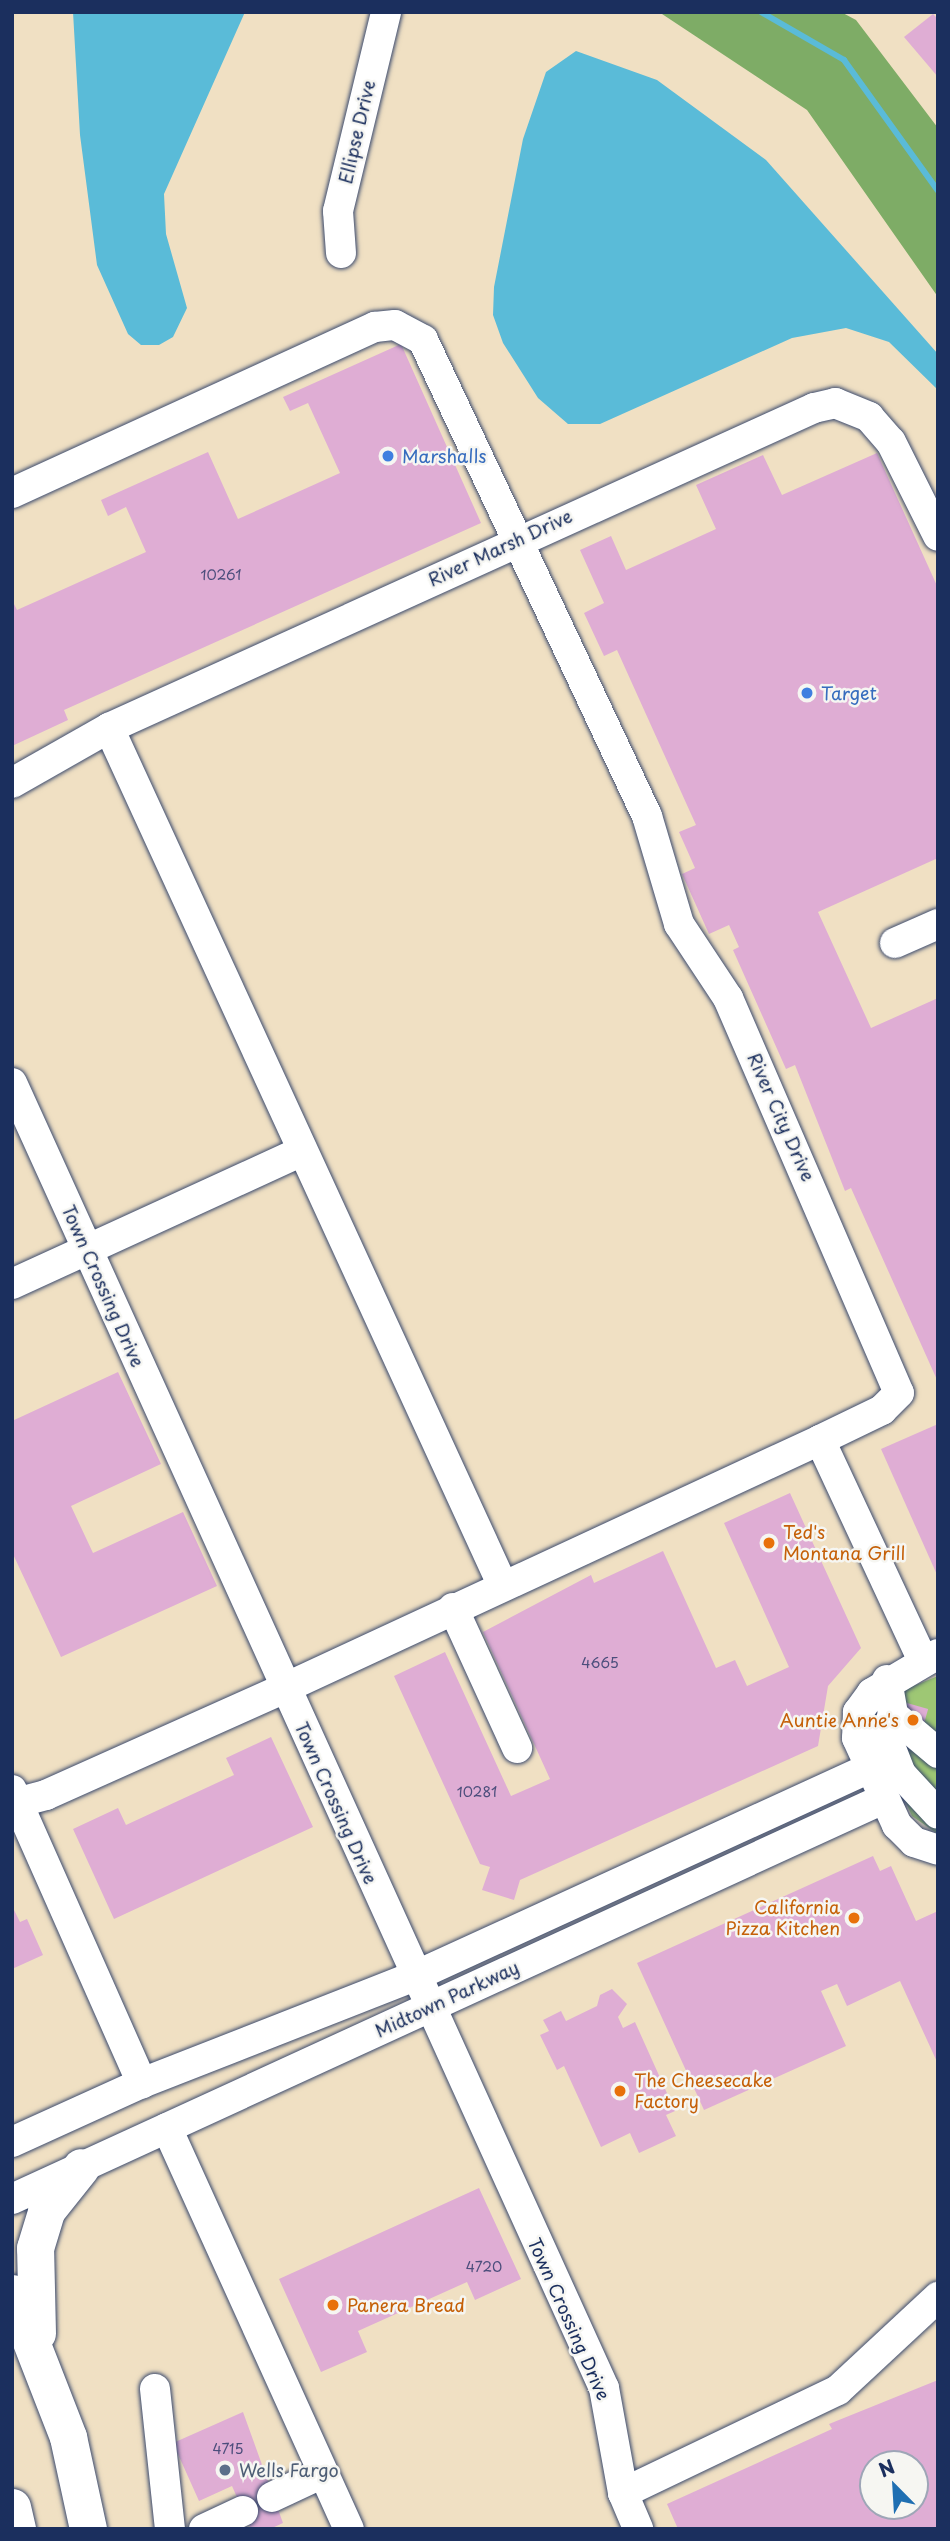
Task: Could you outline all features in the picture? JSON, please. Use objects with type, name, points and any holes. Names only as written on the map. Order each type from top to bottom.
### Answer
[{"type":"main road","points":[[37,2351],[35,2248],[46,2211],[81,2167]]},
{"type":"main road","points":[[12,2293],[37,2351],[68,2437],[88,2529]]},
{"type":"main road","points":[[12,2507],[17,2529]]},
{"type":"street","name":"Ellipse Drive","points":[[341,253],[338,211],[386,12]]},
{"type":"street","points":[[12,493],[357,334],[395,325],[423,340],[443,373],[519,538]]},
{"type":"street","name":"River Marsh Drive","points":[[12,783],[109,728],[519,538],[835,403],[869,417],[891,442],[938,536]]},
{"type":"street","name":"River City Drive","points":[[519,538],[647,816],[679,924],[728,998],[897,1378],[894,1402],[820,1440]]},
{"type":"street","points":[[109,728],[503,1586]]},
{"type":"street","points":[[895,943],[938,924]]},
{"type":"street","name":"Town Crossing Drive","points":[[12,1083],[427,2008],[604,2388],[623,2493],[638,2529]]},
{"type":"street","points":[[12,1284],[302,1150]]},
{"type":"street","points":[[142,2083],[14,1799],[285,1688],[820,1440],[930,1657],[887,1680],[858,1712],[878,1729],[938,1753]]},
{"type":"street","points":[[453,1608],[517,1748]]},
{"type":"street","points":[[887,1680],[867,1769],[881,1800],[905,1833],[938,1850]]},
{"type":"street","points":[[878,1729],[901,1774],[927,1782],[934,1812],[905,1833]]},
{"type":"street","name":"Midtown Parkway","points":[[12,2142],[142,2083],[413,1977],[867,1769]]},
{"type":"street","name":"Midtown Parkway","points":[[12,2199],[881,1800]]},
{"type":"street","points":[[167,2128],[349,2529]]},
{"type":"street","points":[[623,2493],[838,2390],[938,2297]]},
{"type":"street","points":[[155,2389],[170,2529]]},
{"type":"street","points":[[272,2497],[323,2473]]},
{"type":"street","points":[[204,2529],[243,2511]]},
{"type":"green space","points":[[659,12],[841,12],[856,20],[938,128],[938,297],[807,110]]},
{"type":"green space","points":[[938,1676],[938,1834],[912,1816],[870,1722],[886,1697]]},
{"type":"water","points":[[73,12],[245,12],[164,194],[166,234],[187,308],[173,337],[159,345],[141,345],[128,334],[97,265],[80,135]]},
{"type":"water","points":[[576,51],[657,80],[766,160],[938,354],[938,390],[889,342],[846,328],[792,338],[600,424],[568,424],[538,398],[503,343],[493,315],[494,287],[523,139],[546,72]]},
{"type":"building","points":[[933,14],[938,19],[938,77],[904,37]]},
{"type":"building","points":[[401,344],[481,523],[64,710],[68,720],[12,746],[12,600],[17,610],[146,552],[126,507],[108,516],[101,500],[208,452],[238,519],[340,473],[308,403],[290,411],[283,397]]},
{"type":"building","points":[[877,453],[938,588],[938,858],[818,912],[871,1028],[938,998],[938,1382],[851,1188],[845,1191],[795,1065],[786,1069],[733,950],[739,947],[729,925],[709,934],[682,874],[695,868],[679,832],[696,825],[617,650],[604,656],[584,613],[604,603],[580,550],[611,536],[626,570],[716,529],[696,485],[763,455],[782,495]]},
{"type":"building","points":[[118,1372],[161,1464],[71,1506],[93,1553],[183,1512],[217,1586],[61,1657],[12,1552],[12,1421]]},
{"type":"building","points":[[938,1424],[938,1577],[881,1449]]},
{"type":"building","points":[[790,1493],[861,1648],[828,1686],[818,1746],[520,1880],[514,1900],[482,1890],[490,1867],[480,1864],[394,1676],[445,1652],[511,1796],[550,1779],[483,1632],[591,1575],[594,1583],[663,1551],[716,1668],[735,1660],[747,1686],[789,1667],[724,1523]]},
{"type":"building","name":"Auntie Anne's","points":[[907,1703],[928,1709],[920,1738],[899,1732]]},
{"type":"building","points":[[271,1737],[313,1827],[114,1919],[73,1829],[118,1808],[126,1825],[234,1775],[226,1758]]},
{"type":"building","points":[[873,1856],[880,1871],[891,1866],[916,1921],[938,1911],[938,2064],[900,1981],[847,2006],[837,1984],[821,1991],[846,2046],[704,2110],[637,1963]]},
{"type":"building","points":[[12,1906],[20,1922],[27,1919],[43,1955],[12,1969]]},
{"type":"building","name":"The Cheesecake Factory","points":[[612,1989],[627,2004],[618,2017],[623,2028],[635,2022],[675,2111],[666,2115],[676,2136],[639,2153],[630,2133],[601,2147],[564,2066],[557,2070],[540,2035],[549,2031],[543,2020],[561,2011],[566,2021],[597,2006],[600,1995]]},
{"type":"building","points":[[479,2188],[521,2279],[475,2300],[467,2282],[358,2331],[367,2352],[321,2372],[279,2279]]},
{"type":"building","points":[[938,2380],[938,2529],[678,2529],[667,2504],[832,2429],[829,2424]]},
{"type":"building","name":"Wells Fargo","points":[[243,2412],[283,2523],[270,2529],[251,2529],[232,2486],[199,2501],[173,2443]]},
{"type":"waterway","points":[[761,12],[844,60],[938,191]]},
{"type":"place","name":"Marshalls","points":[[388,456]]},
{"type":"place","name":"Target","points":[[807,693]]},
{"type":"place","name":"Ted's Montana Grill","points":[[769,1543]]},
{"type":"place","name":"Auntie Anne's","points":[[913,1720]]},
{"type":"place","name":"California Pizza Kitchen","points":[[854,1918]]},
{"type":"place","name":"The Cheesecake Factory","points":[[620,2091]]},
{"type":"place","name":"Panera Bread","points":[[333,2305]]},
{"type":"place","name":"Wells Fargo","points":[[225,2470]]}]
